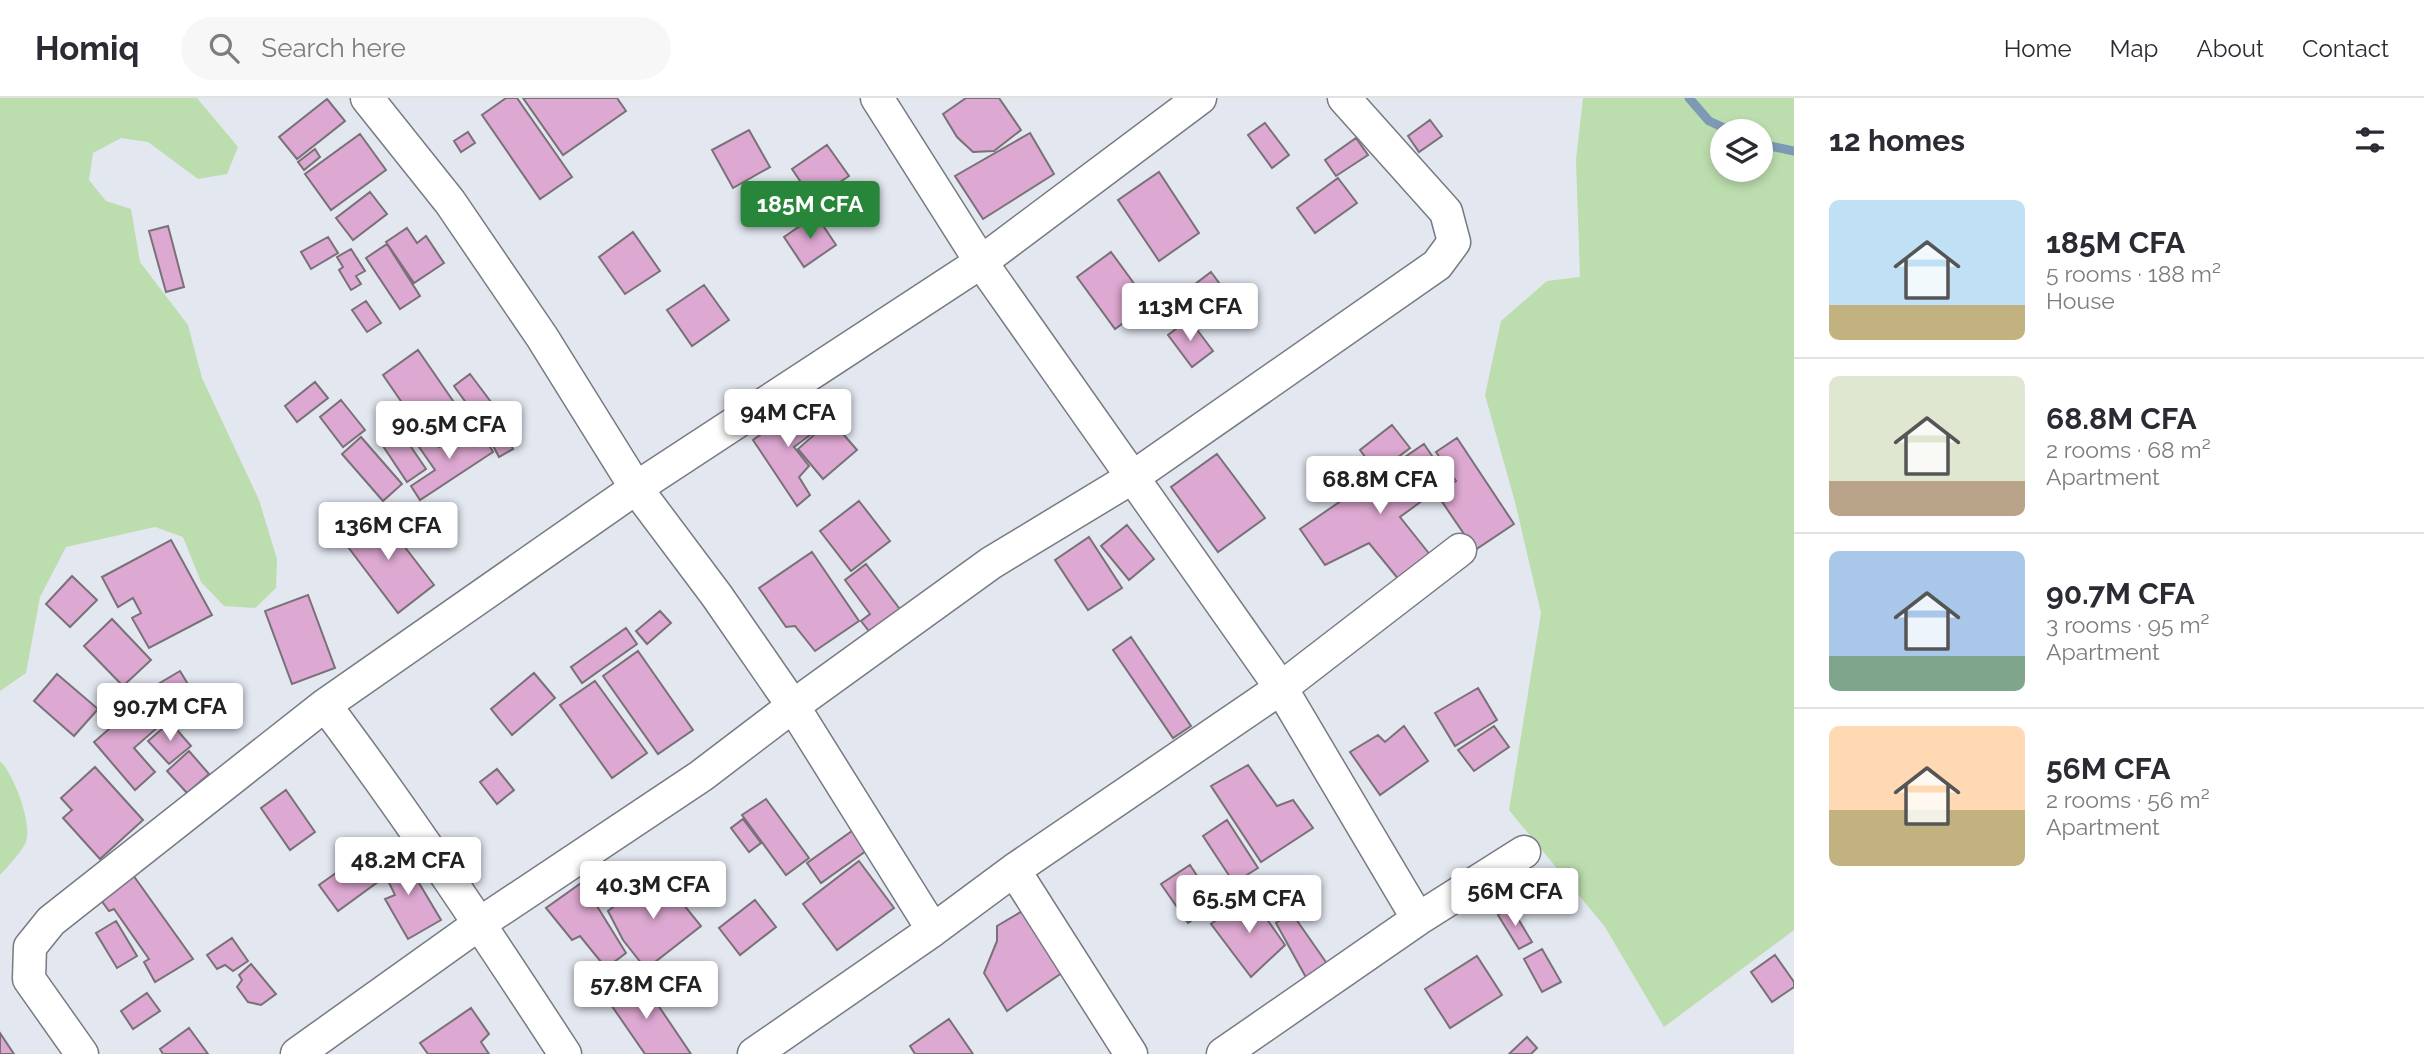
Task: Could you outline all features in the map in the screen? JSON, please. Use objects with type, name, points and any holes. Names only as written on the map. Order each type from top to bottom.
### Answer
[{"type":"street","points":[[366,98],[450,202],[542,337],[636,488],[717,596],[793,706],[933,930]]},
{"type":"street","points":[[877,98],[981,262],[1281,688],[1418,919]]},
{"type":"street","points":[[82,1054],[29,979],[30,947],[51,921],[325,705],[636,488],[981,262],[1200,98]]},
{"type":"street","points":[[297,1054],[480,923],[701,776],[990,563],[1133,477],[1437,265],[1454,242],[1446,212],[1344,98]]},
{"type":"street","points":[[754,1054],[933,930],[1014,870],[1281,688],[1460,550]]},
{"type":"street","points":[[325,705],[480,923],[565,1054]]},
{"type":"street","points":[[1223,1054],[1418,919],[1524,852]]},
{"type":"street","points":[[1014,870],[1131,1054]]},
{"type":"green space","points":[[0,98],[197,98],[238,147],[227,174],[198,179],[148,142],[121,138],[93,153],[89,180],[106,201],[131,209],[140,262],[188,325],[202,378],[259,500],[277,559],[276,588],[255,608],[224,606],[201,582],[183,537],[155,527],[66,547],[40,597],[26,673],[0,691]]},
{"type":"green space","points":[[1583,98],[1794,98],[1794,930],[1664,1027],[1605,927],[1509,810],[1541,613],[1515,502],[1485,395],[1501,321],[1547,281],[1580,277],[1576,160]]},
{"type":"green space","points":[[0,761],[11,777],[21,801],[27,836],[20,852],[0,875]]},
{"type":"building","points":[[506,98],[517,98],[572,177],[540,199],[482,115]]},
{"type":"building","points":[[523,98],[617,98],[626,111],[563,155]]},
{"type":"building","points":[[966,98],[999,98],[1021,130],[994,151],[973,152],[957,137],[943,114]]},
{"type":"building","points":[[327,99],[345,121],[297,159],[279,137]]},
{"type":"building","points":[[1430,120],[1442,136],[1419,152],[1408,136]]},
{"type":"building","points":[[1265,123],[1289,155],[1272,168],[1248,135]]},
{"type":"building","points":[[749,130],[770,167],[733,188],[712,150]]},
{"type":"building","points":[[468,132],[475,143],[461,152],[454,141]]},
{"type":"building","points":[[1030,133],[1054,174],[983,219],[955,176]]},
{"type":"building","points":[[360,134],[386,170],[331,210],[305,174]]},
{"type":"building","points":[[1356,138],[1368,155],[1336,176],[1325,160]]},
{"type":"building","points":[[827,145],[849,176],[813,200],[792,169]]},
{"type":"building","points":[[315,149],[320,157],[304,170],[298,162]]},
{"type":"building","points":[[1159,172],[1199,233],[1159,261],[1118,200]]},
{"type":"building","points":[[1338,178],[1357,203],[1315,233],[1297,208]]},
{"type":"building","points":[[370,192],[387,214],[353,240],[336,218]]},
{"type":"building","points":[[816,215],[836,245],[804,267],[784,237]]},
{"type":"building","points":[[168,226],[184,287],[166,292],[149,231]]},
{"type":"building","points":[[407,228],[417,243],[426,236],[444,263],[414,283],[386,242]]},
{"type":"building","points":[[633,232],[660,271],[625,294],[599,257]]},
{"type":"building","points":[[328,237],[338,253],[311,269],[301,252]]},
{"type":"building","points":[[387,244],[420,296],[400,309],[366,258]]},
{"type":"building","points":[[351,249],[365,271],[356,276],[361,284],[351,290],[339,270],[343,267],[337,257]]},
{"type":"building","points":[[1111,252],[1149,304],[1115,329],[1077,277]]},
{"type":"building","points":[[1211,272],[1228,295],[1204,314],[1186,291]]},
{"type":"building","points":[[704,285],[729,320],[692,346],[667,310]]},
{"type":"building","points":[[366,301],[381,323],[367,332],[352,310]]},
{"type":"building","points":[[1189,319],[1213,351],[1192,367],[1168,335]]},
{"type":"building","points":[[418,350],[460,411],[425,436],[383,375]]},
{"type":"building","points":[[470,374],[500,414],[483,426],[454,386]]},
{"type":"building","points":[[315,382],[328,398],[297,422],[285,406]]},
{"type":"building","points":[[809,399],[819,411],[803,425],[810,435],[794,447],[809,466],[799,477],[810,495],[797,506],[753,440]]},
{"type":"building","points":[[341,400],[365,430],[343,447],[320,417]]},
{"type":"building","points":[[831,420],[857,450],[823,479],[798,449]]},
{"type":"building","points":[[404,421],[415,436],[407,441],[426,469],[407,482],[383,446],[399,435],[394,427]]},
{"type":"building","points":[[1392,425],[1410,448],[1377,473],[1360,450]]},
{"type":"building","points":[[502,428],[513,449],[499,457],[488,436]]},
{"type":"building","points":[[463,431],[473,446],[485,438],[493,452],[420,500],[411,486],[435,470],[417,444],[430,435],[439,447]]},
{"type":"building","points":[[361,437],[402,484],[383,501],[342,454]]},
{"type":"building","points":[[1457,438],[1514,524],[1475,550],[1436,493],[1456,481],[1436,452]]},
{"type":"building","points":[[1424,444],[1449,481],[1400,517],[1431,556],[1400,581],[1369,543],[1325,565],[1300,529]]},
{"type":"building","points":[[1217,454],[1265,518],[1218,552],[1171,487]]},
{"type":"building","points":[[859,501],[890,541],[851,571],[820,531]]},
{"type":"building","points":[[378,512],[434,585],[398,613],[342,539]]},
{"type":"building","points":[[1127,525],[1154,559],[1129,580],[1101,546]]},
{"type":"building","points":[[1089,537],[1122,588],[1088,610],[1055,560]]},
{"type":"building","points":[[171,540],[212,615],[149,648],[132,618],[141,613],[133,598],[118,607],[102,577]]},
{"type":"building","points":[[812,552],[859,621],[815,651],[795,626],[786,627],[759,588]]},
{"type":"building","points":[[866,564],[902,612],[872,635],[861,621],[870,614],[845,580]]},
{"type":"building","points":[[72,576],[97,600],[70,627],[46,604]]},
{"type":"building","points":[[308,595],[335,668],[292,684],[265,611]]},
{"type":"building","points":[[660,611],[671,623],[647,644],[636,631]]},
{"type":"building","points":[[112,619],[151,660],[123,686],[84,646]]},
{"type":"building","points":[[626,628],[637,644],[582,683],[571,667]]},
{"type":"building","points":[[1131,637],[1191,726],[1173,738],[1113,650]]},
{"type":"building","points":[[638,651],[693,730],[658,754],[603,676]]},
{"type":"building","points":[[180,671],[203,709],[176,725],[153,687]]},
{"type":"building","points":[[534,673],[555,698],[512,735],[491,709]]},
{"type":"building","points":[[57,674],[98,709],[74,736],[34,701]]},
{"type":"building","points":[[595,681],[647,753],[612,778],[560,705]]},
{"type":"building","points":[[1478,688],[1497,720],[1455,746],[1435,713]]},
{"type":"building","points":[[146,697],[166,720],[134,748],[155,772],[135,790],[94,742]]},
{"type":"building","points":[[170,722],[191,746],[169,764],[148,741]]},
{"type":"building","points":[[1404,726],[1428,761],[1380,795],[1350,752],[1378,735],[1385,742]]},
{"type":"building","points":[[1494,726],[1509,747],[1474,771],[1458,750]]},
{"type":"building","points":[[189,751],[209,774],[187,793],[167,771]]},
{"type":"building","points":[[1248,765],[1277,806],[1293,800],[1313,828],[1261,862],[1211,786]]},
{"type":"building","points":[[95,767],[143,820],[100,859],[63,818],[72,810],[61,798]]},
{"type":"building","points":[[497,769],[514,790],[497,804],[480,782]]},
{"type":"building","points":[[286,790],[315,832],[290,850],[261,808]]},
{"type":"building","points":[[766,799],[809,858],[786,875],[742,815]]},
{"type":"building","points":[[743,819],[761,843],[749,852],[731,828]]},
{"type":"building","points":[[1227,820],[1258,868],[1234,883],[1203,836]]},
{"type":"building","points":[[859,826],[873,846],[821,883],[807,863]]},
{"type":"building","points":[[367,851],[386,876],[338,911],[319,885]]},
{"type":"building","points":[[400,851],[441,920],[408,939],[385,899],[395,895],[379,862]]},
{"type":"building","points":[[859,861],[894,908],[837,950],[803,904]]},
{"type":"building","points":[[1190,865],[1216,905],[1188,923],[1161,884]]},
{"type":"building","points":[[658,873],[701,926],[646,969],[623,940],[608,911]]},
{"type":"building","points":[[133,875],[193,959],[155,982],[144,962],[149,959],[114,909],[109,911],[98,896]]},
{"type":"building","points":[[591,876],[601,891],[592,898],[626,953],[606,968],[580,936],[572,940],[546,908]]},
{"type":"building","points":[[1250,895],[1285,945],[1251,977],[1211,924]]},
{"type":"building","points":[[755,900],[776,927],[740,955],[719,928]]},
{"type":"building","points":[[1511,907],[1532,942],[1519,949],[1498,915]]},
{"type":"building","points":[[1024,910],[1066,970],[1007,1011],[984,973],[997,941],[997,926]]},
{"type":"building","points":[[1291,912],[1328,965],[1308,981],[1276,923]]},
{"type":"building","points":[[116,921],[137,956],[117,968],[96,933]]},
{"type":"building","points":[[232,938],[248,961],[233,971],[225,965],[217,969],[207,955]]},
{"type":"building","points":[[1542,949],[1561,982],[1542,992],[1524,959]]},
{"type":"building","points":[[1775,955],[1794,982],[1794,987],[1772,1002],[1751,972]]},
{"type":"building","points":[[1477,956],[1502,995],[1450,1028],[1425,989]]},
{"type":"building","points":[[251,964],[276,994],[261,1005],[248,1002],[237,987],[242,980],[239,975]]},
{"type":"building","points":[[639,977],[691,1054],[645,1054],[607,999]]},
{"type":"building","points":[[147,993],[160,1011],[133,1029],[121,1011]]},
{"type":"building","points":[[471,1008],[489,1034],[481,1042],[489,1054],[428,1054],[420,1043]]},
{"type":"building","points":[[949,1019],[973,1054],[915,1054],[910,1046]]},
{"type":"building","points":[[189,1028],[208,1054],[163,1054],[160,1049]]},
{"type":"building","points":[[0,1033],[14,1054],[0,1054]]},
{"type":"building","points":[[1527,1037],[1537,1048],[1531,1054],[1509,1054]]},
{"type":"waterway","points":[[1689,98],[1710,121]]},
{"type":"waterway","points":[[1773,147],[1794,151]]}]
